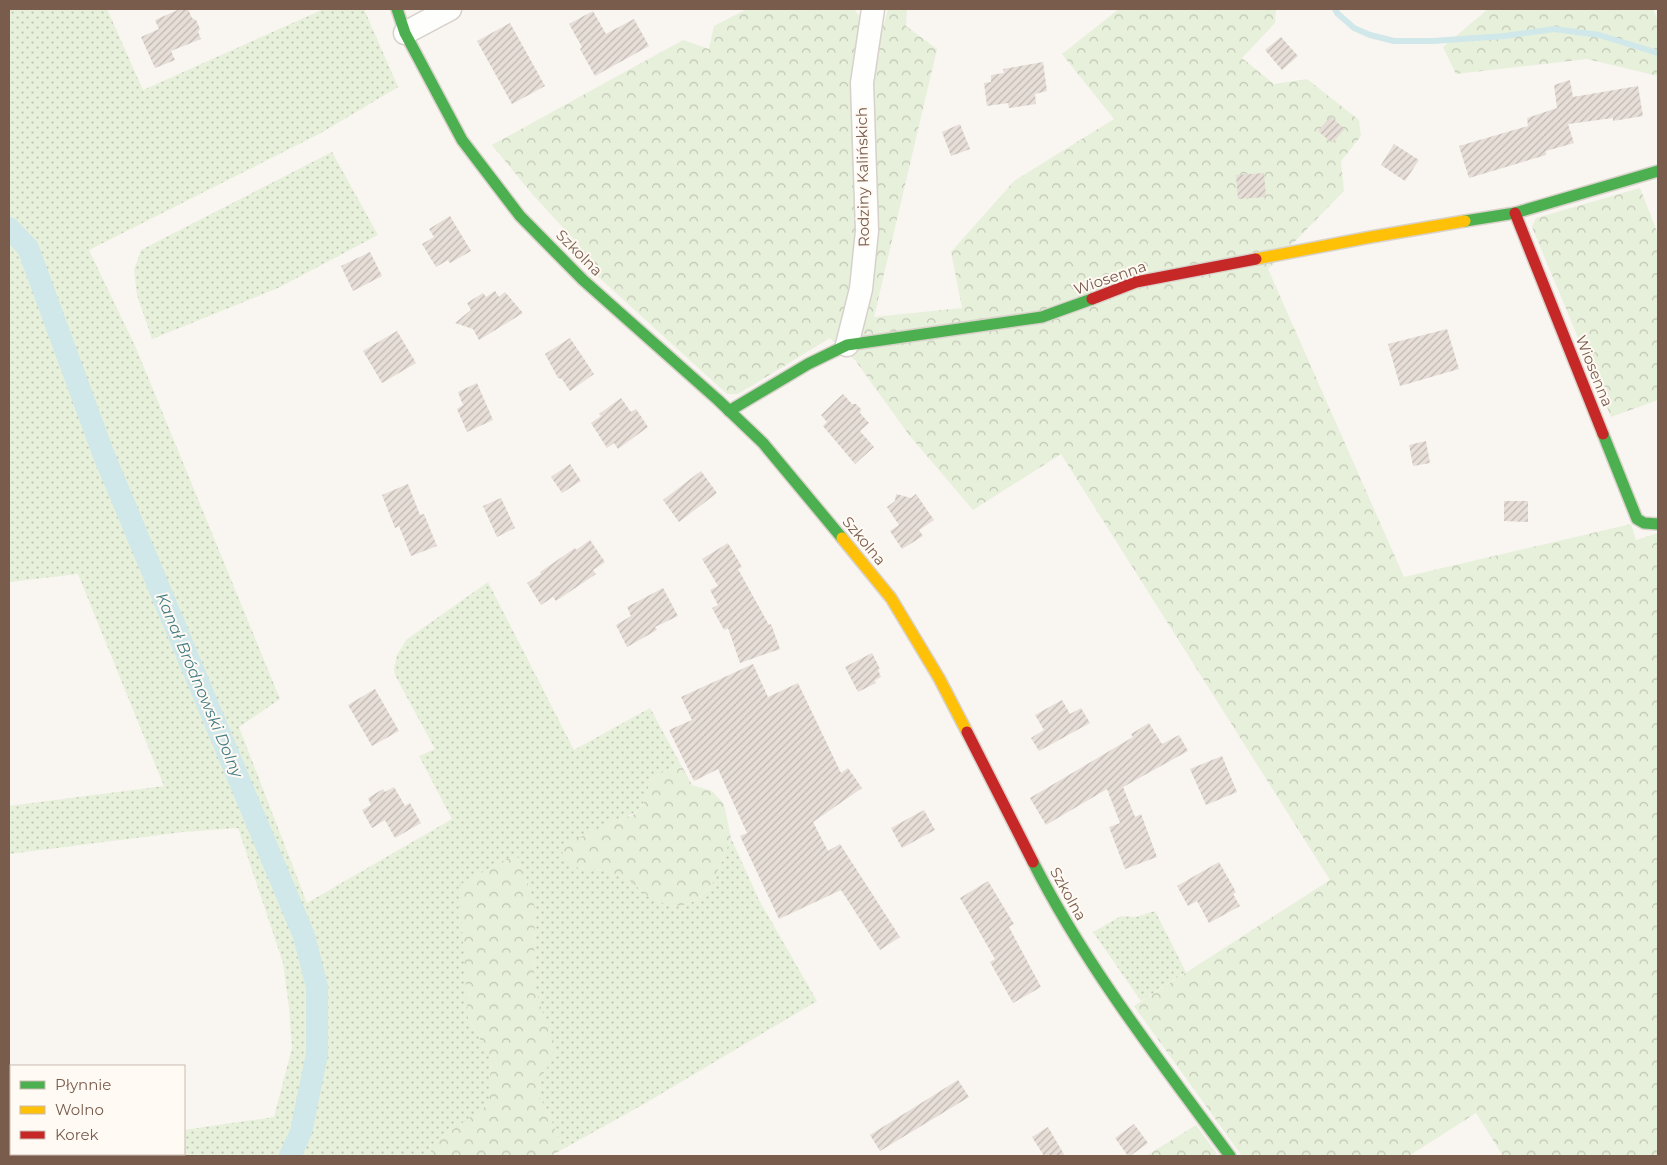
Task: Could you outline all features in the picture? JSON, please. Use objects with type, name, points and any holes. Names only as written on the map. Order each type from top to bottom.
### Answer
[{"type":"street","name":"Szkolna","points":[[396,9],[405,33],[462,140],[520,216],[583,280],[730,411],[763,443],[891,598],[939,678],[1064,920],[1121,1008],[1230,1156]]},
{"type":"street","points":[[405,33],[450,9]]},
{"type":"street","name":"Rodziny Kalińskich","points":[[847,345],[861,290],[867,231],[862,82],[873,9]]},
{"type":"street","name":"Wiosenna","points":[[730,411],[808,364],[847,345],[1042,317],[1119,288],[1153,279],[1371,237],[1515,213],[1658,171]]},
{"type":"street","name":"Wiosenna","points":[[1515,213],[1637,518],[1644,523],[1658,524]]},
{"type":"green space","points":[[9,9],[107,9],[143,90],[324,9],[364,9],[398,87],[321,133],[89,250],[136,348],[280,699],[239,727],[307,903],[452,819],[419,756],[435,749],[395,675],[394,669],[397,655],[406,640],[488,582],[574,750],[650,708],[680,763],[651,779],[646,797],[640,808],[630,815],[612,821],[578,868],[603,870],[629,880],[649,897],[688,904],[699,898],[712,885],[731,838],[759,900],[817,1001],[644,1104],[563,1149],[548,1112],[538,1095],[540,1076],[551,1062],[534,981],[535,908],[516,854],[468,1018],[491,1059],[489,1105],[430,1146],[432,1156],[9,1156],[185,1155],[185,1130],[274,1117],[292,1048],[283,963],[238,828],[183,832],[9,854],[9,806],[164,786],[78,574],[9,582]]},
{"type":"green space","points":[[747,9],[854,9],[860,17],[884,24],[888,9],[907,9],[906,26],[937,49],[874,317],[962,308],[951,252],[1014,181],[1114,119],[1062,54],[1119,9],[1276,9],[1275,23],[1242,58],[1274,84],[1307,79],[1359,120],[1361,136],[1341,161],[1344,191],[1268,269],[1404,577],[1631,524],[1636,540],[1658,533],[1658,1156],[1503,1156],[1476,1113],[1409,1156],[1242,1156],[1134,1006],[1330,880],[1061,454],[973,510],[909,435],[855,360],[830,338],[738,394],[727,394],[571,252],[580,246],[533,195],[492,145],[683,40],[709,49],[714,26]]},
{"type":"green space","points":[[1488,9],[1653,9],[1658,21],[1658,76],[1587,59],[1456,74],[1443,47]]},
{"type":"green space","points":[[332,152],[378,235],[278,288],[152,339],[137,295],[134,270],[141,250]]},
{"type":"green space","points":[[1640,188],[1658,234],[1658,400],[1611,417],[1532,227],[1536,218]]},
{"type":"green space","points":[[680,763],[692,785],[712,791],[724,804],[731,838],[712,885],[699,898],[688,904],[672,907],[649,897],[629,880],[603,870],[578,868],[564,858],[561,847],[612,821],[633,815],[643,805],[651,779]]},
{"type":"green space","points":[[516,854],[535,908],[534,981],[540,1005],[554,1042],[551,1063],[540,1076],[538,1095],[548,1112],[563,1149],[550,1156],[432,1156],[430,1146],[489,1104],[491,1059],[468,1018],[459,885]]},
{"type":"green space","points":[[1155,911],[1186,972],[1141,1001],[1093,932],[1121,916],[1136,917]]},
{"type":"green space","points":[[1196,1125],[1217,1154],[1213,1156],[1146,1156]]},
{"type":"building","points":[[180,9],[188,9],[192,18],[196,20],[200,29],[198,32],[201,39],[171,51],[175,60],[155,68],[141,37],[159,29],[155,20]]},
{"type":"building","points":[[593,11],[606,34],[634,19],[649,46],[595,76],[569,24]]},
{"type":"building","points":[[510,23],[545,86],[512,104],[477,41]]},
{"type":"building","points":[[1281,37],[1298,56],[1282,70],[1265,50]]},
{"type":"building","points":[[1043,62],[1047,91],[1035,94],[1036,104],[1009,108],[1008,103],[987,106],[984,83],[991,82],[991,75],[1004,73],[1003,69]]},
{"type":"building","points":[[1570,80],[1573,97],[1638,86],[1643,116],[1613,121],[1613,118],[1568,124],[1574,143],[1546,151],[1546,155],[1469,178],[1459,146],[1528,126],[1527,118],[1557,108],[1554,85]]},
{"type":"building","points":[[1331,117],[1345,129],[1332,143],[1318,131]]},
{"type":"building","points":[[960,124],[970,149],[951,156],[942,132]]},
{"type":"building","points":[[1394,144],[1419,160],[1405,181],[1381,165]]},
{"type":"building","points":[[1264,173],[1266,197],[1238,199],[1236,175]]},
{"type":"building","points":[[450,216],[471,251],[450,263],[448,260],[436,267],[422,244],[434,237],[429,229]]},
{"type":"building","points":[[370,252],[382,276],[353,291],[341,266]]},
{"type":"building","points":[[495,291],[499,297],[505,292],[523,313],[479,340],[473,329],[455,323],[471,310],[467,303],[483,293],[486,297]]},
{"type":"building","points":[[1447,329],[1459,369],[1400,386],[1388,344]]},
{"type":"building","points":[[397,331],[416,363],[382,383],[363,351]]},
{"type":"building","points":[[570,338],[594,374],[570,391],[562,379],[558,378],[545,354]]},
{"type":"building","points":[[477,383],[493,420],[467,432],[457,409],[463,405],[458,392]]},
{"type":"building","points":[[843,394],[852,404],[856,404],[861,409],[860,413],[869,423],[860,431],[874,447],[855,464],[823,426],[827,422],[821,415]]},
{"type":"building","points":[[621,398],[631,412],[636,409],[648,427],[618,449],[614,443],[607,448],[591,423],[601,416],[599,414]]},
{"type":"building","points":[[1426,441],[1430,463],[1413,466],[1409,445]]},
{"type":"building","points":[[570,464],[581,481],[562,493],[551,477]]},
{"type":"building","points":[[701,471],[717,493],[679,522],[663,500]]},
{"type":"building","points":[[408,484],[420,515],[424,514],[437,546],[411,556],[399,526],[395,528],[382,495]]},
{"type":"building","points":[[896,494],[911,498],[916,494],[934,520],[919,530],[923,536],[902,549],[890,531],[899,525],[887,507],[895,501]]},
{"type":"building","points":[[501,498],[515,528],[497,537],[483,506]]},
{"type":"building","points":[[1504,501],[1528,501],[1528,522],[1504,521]]},
{"type":"building","points":[[590,540],[605,562],[593,570],[596,574],[556,601],[553,597],[541,605],[527,583],[575,548],[576,550]]},
{"type":"building","points":[[728,543],[742,567],[738,569],[769,625],[771,624],[780,649],[740,663],[728,628],[724,630],[712,608],[718,605],[710,590],[718,586],[702,559]]},
{"type":"building","points":[[663,588],[678,616],[655,627],[657,630],[627,647],[616,625],[631,616],[627,607]]},
{"type":"building","points":[[872,653],[880,669],[878,670],[881,677],[875,680],[876,683],[858,692],[845,667]]},
{"type":"building","points":[[753,664],[768,697],[798,683],[841,773],[848,768],[862,788],[813,822],[828,851],[840,844],[900,937],[880,950],[841,890],[779,919],[740,836],[747,833],[718,769],[694,781],[669,730],[692,720],[681,697]]},
{"type":"building","points":[[375,689],[399,731],[372,746],[348,705]]},
{"type":"building","points":[[1062,700],[1070,714],[1081,708],[1090,723],[1039,751],[1031,738],[1044,730],[1035,715]]},
{"type":"building","points":[[1149,723],[1162,744],[1179,735],[1188,751],[1123,787],[1135,817],[1141,814],[1157,857],[1125,869],[1109,827],[1120,823],[1107,789],[1046,825],[1030,798],[1133,737],[1131,734]]},
{"type":"building","points":[[1222,756],[1237,792],[1206,805],[1190,769]]},
{"type":"building","points":[[394,787],[405,806],[410,803],[421,823],[395,838],[385,820],[372,828],[362,810],[371,805],[368,798],[383,789],[385,792]]},
{"type":"building","points":[[924,810],[935,830],[902,848],[891,828]]},
{"type":"building","points":[[1219,862],[1236,892],[1233,894],[1240,906],[1209,923],[1197,901],[1188,906],[1177,886]]},
{"type":"building","points":[[988,881],[1014,924],[1009,927],[1041,987],[1013,1003],[990,962],[995,959],[960,898]]},
{"type":"building","points":[[958,1080],[969,1097],[880,1151],[870,1135]]},
{"type":"building","points":[[1134,1124],[1148,1143],[1128,1156],[1115,1138]]},
{"type":"building","points":[[1048,1127],[1065,1156],[1044,1156],[1032,1137]]},
{"type":"waterway","points":[[1335,9],[1354,28],[1370,35],[1394,41],[1433,41],[1505,36],[1554,29],[1599,35],[1658,53]]},
{"type":"waterway","name":"Kanał Bródnowski Dolny","points":[[9,228],[28,248],[103,453],[304,936],[317,987],[317,1054],[301,1132],[290,1156]]},
{"type":"traffic: fast","points":[[397,9],[405,33],[462,140],[520,216],[583,280],[718,400],[763,443],[842,538]]},
{"type":"traffic: fast","points":[[1465,221],[1515,213],[1658,171]]},
{"type":"traffic: fast","points":[[729,411],[808,364],[847,345],[1042,317],[1092,299]]},
{"type":"traffic: fast","points":[[1603,434],[1637,519],[1644,523],[1658,524]]},
{"type":"traffic: fast","points":[[1033,862],[1054,901],[1101,977],[1151,1049],[1230,1156]]},
{"type":"traffic: slow","points":[[1256,259],[1465,221]]},
{"type":"traffic: slow","points":[[842,538],[891,598],[939,678],[967,732]]},
{"type":"traffic: jam","points":[[1515,213],[1603,434]]},
{"type":"traffic: jam","points":[[1092,299],[1136,282],[1256,259]]},
{"type":"traffic: jam","points":[[967,732],[1033,862]]}]
